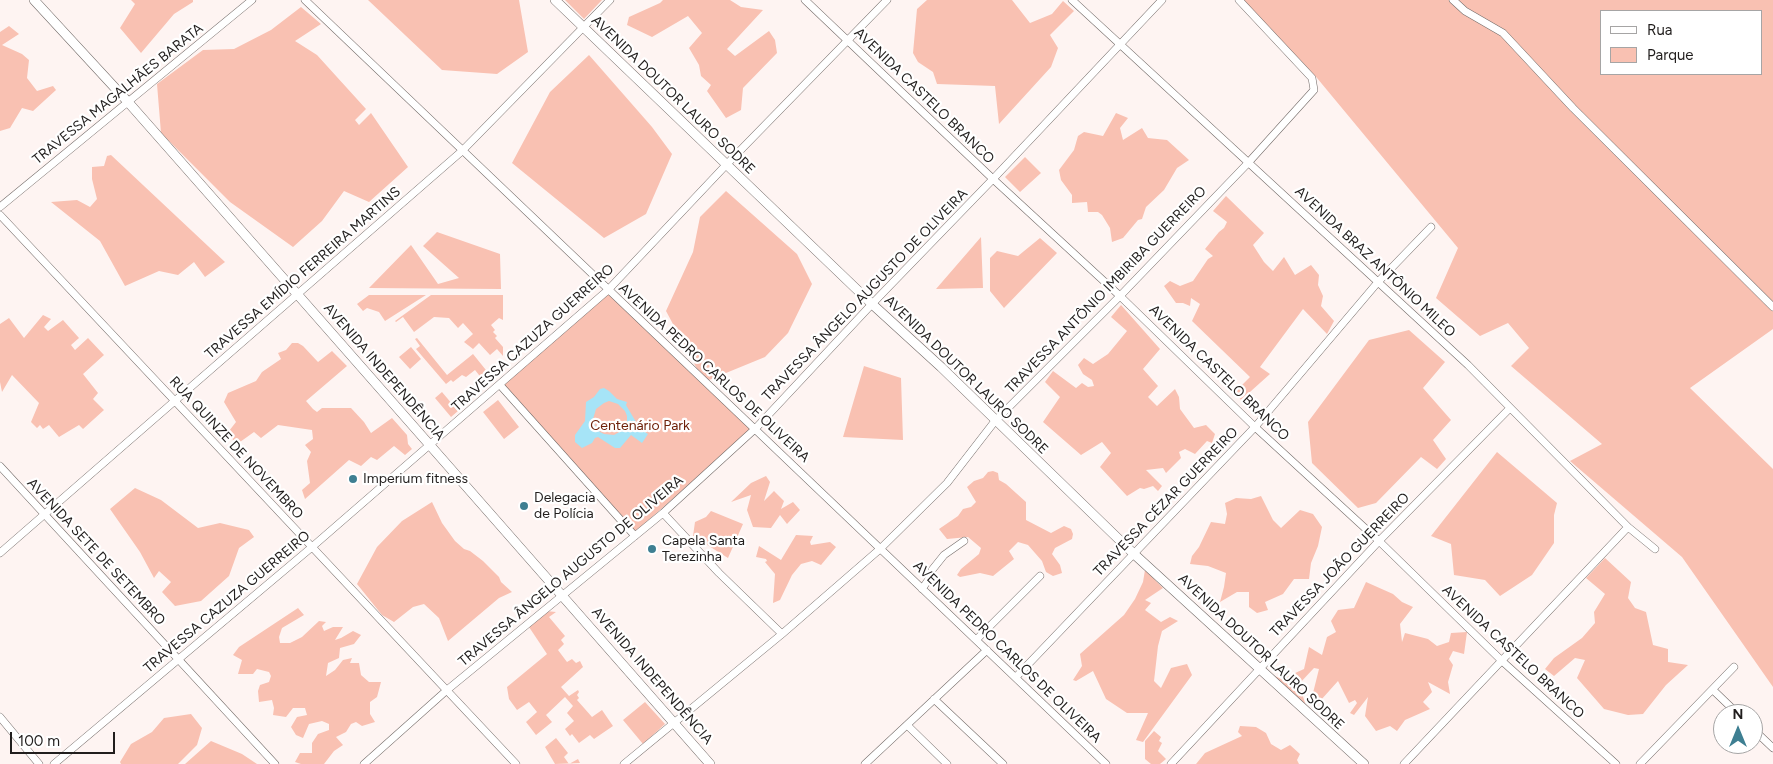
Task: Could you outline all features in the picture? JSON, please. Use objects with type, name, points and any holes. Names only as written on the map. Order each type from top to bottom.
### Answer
[{"type":"street","name":"AVENIDA INDEPENDÊNCIA","points":[[34,0],[128,102],[710,764]]},
{"type":"street","name":"TRAVESSA MAGALHÃES BARATA","points":[[0,207],[252,0]]},
{"type":"street","name":"AVENIDA PEDRO CARLOS DE OLIVEIRA","points":[[305,0],[608,290],[756,428],[1106,764]]},
{"type":"street","name":"AVENIDA DOUTOR LAURO SODRE","points":[[555,0],[872,304],[941,367],[1134,554],[1364,764]]},
{"type":"street","name":"TRAVESSA EMÍDIO FERREIRA MARTINS","points":[[0,553],[462,151],[610,0]]},
{"type":"street","name":"AVENIDA CASTELO BRANCO","points":[[805,0],[1379,541],[1502,661],[1616,764]]},
{"type":"street","name":"TRAVESSA CAZUZA GUERREIRO","points":[[54,764],[312,547],[608,290],[726,165],[888,0]]},
{"type":"street","name":"AVENIDA BRAZ ANTÔNIO MILEO","points":[[1072,0],[1468,365],[1628,527],[1655,549]]},
{"type":"street","name":"TRAVESSA ÂNGELO AUGUSTO DE OLIVEIRA","points":[[364,764],[447,690],[663,513],[756,428],[1162,0]]},
{"type":"street","name":"TRAVESSA ANTÔNIO IMBIRIBA GUERREIRO","points":[[624,764],[782,634],[880,549],[947,483],[995,421],[1120,296],[1314,90],[1312,78],[1239,0]]},
{"type":"street","points":[[1453,0],[1466,11],[1504,32],[1573,108],[1773,307]]},
{"type":"street","name":"RUA QUINZE DE NOVEMBRO","points":[[0,215],[516,764]]},
{"type":"street","name":"TRAVESSA CÉZAR GUERREIRO","points":[[1016,677],[1255,426],[1378,282],[1431,227]]},
{"type":"street","points":[[500,385],[635,536]]},
{"type":"street","name":"TRAVESSA JOÃO GUERREIRO","points":[[1171,764],[1379,541],[1510,408]]},
{"type":"street","name":"AVENIDA SETE DE SETEMBRO","points":[[0,466],[275,764]]},
{"type":"street","points":[[663,513],[719,573],[782,634]]},
{"type":"street","points":[[1404,764],[1628,527]]},
{"type":"street","points":[[922,589],[929,579],[932,570],[944,555],[964,540]]},
{"type":"street","points":[[976,640],[1040,576]]},
{"type":"street","points":[[865,764],[987,650]]},
{"type":"street","points":[[1640,764],[1734,667]]},
{"type":"street","points":[[1713,690],[1728,704]]},
{"type":"street","points":[[934,699],[1003,764]]},
{"type":"street","points":[[0,717],[40,764]]},
{"type":"street","points":[[907,725],[947,764]]},
{"type":"street","points":[[1763,738],[1773,748]]},
{"type":"green space","points":[[131,0],[193,0],[193,2],[174,14],[141,53],[120,28],[135,4]]},
{"type":"green space","points":[[368,0],[519,0],[528,52],[497,74],[442,70]]},
{"type":"green space","points":[[565,0],[602,0],[584,19]]},
{"type":"green space","points":[[663,0],[730,0],[741,7],[763,10],[727,49],[735,56],[769,31],[775,40],[777,53],[743,88],[741,110],[726,118],[707,91],[711,85],[701,76],[699,65],[689,48],[702,33],[688,16],[652,37],[627,25],[629,17]]},
{"type":"green space","points":[[927,0],[1012,0],[1030,23],[1052,14],[1063,1],[1074,11],[1050,35],[1058,48],[1051,67],[999,124],[995,86],[937,84],[933,72],[918,62],[913,53],[917,9]]},
{"type":"green space","points":[[1243,0],[1773,0],[1773,329],[1690,388],[1773,469],[1773,687],[1682,557],[1570,461],[1602,444],[1511,366],[1529,348],[1508,323],[1480,336],[1436,298],[1458,248],[1317,78]]},
{"type":"green space","points":[[301,7],[321,24],[295,41],[317,55],[366,109],[355,120],[359,125],[371,113],[408,167],[369,202],[344,191],[322,221],[293,247],[230,202],[161,133],[157,84],[203,50],[234,49],[271,30]]},
{"type":"green space","points":[[9,26],[19,34],[2,45],[22,54],[29,60],[27,78],[37,91],[53,86],[56,90],[33,111],[22,108],[10,128],[0,131],[0,32]]},
{"type":"green space","points":[[589,55],[652,127],[672,154],[646,214],[604,238],[512,163],[550,92]]},
{"type":"green space","points":[[1116,113],[1128,118],[1120,128],[1123,140],[1142,128],[1148,138],[1167,140],[1189,160],[1177,168],[1164,190],[1146,207],[1142,219],[1138,220],[1123,238],[1112,242],[1110,228],[1102,215],[1098,212],[1088,212],[1087,202],[1072,203],[1072,195],[1061,180],[1059,170],[1074,150],[1078,136],[1084,132],[1103,136]]},
{"type":"green space","points":[[111,155],[225,262],[205,277],[194,262],[178,275],[159,271],[125,286],[100,241],[51,202],[77,200],[90,207],[97,199],[92,179],[92,167],[104,166],[107,156]]},
{"type":"green space","points":[[1025,157],[1041,173],[1020,192],[1005,177]]},
{"type":"green space","points":[[726,191],[797,254],[812,284],[788,333],[765,357],[704,382],[666,311],[693,252],[700,217]]},
{"type":"green space","points":[[1226,196],[1264,233],[1253,245],[1264,262],[1273,271],[1284,257],[1295,275],[1311,265],[1319,275],[1318,285],[1323,296],[1321,306],[1334,321],[1327,334],[1303,309],[1260,367],[1270,374],[1241,400],[1235,392],[1250,377],[1192,321],[1200,304],[1191,298],[1190,306],[1176,303],[1164,286],[1170,281],[1180,286],[1193,281],[1208,259],[1213,256],[1205,249],[1227,222],[1213,211]]},
{"type":"green space","points":[[437,232],[500,254],[501,289],[369,288],[411,245],[438,284],[459,278],[423,246]]},
{"type":"green space","points":[[981,237],[983,288],[936,289]]},
{"type":"green space","points":[[1040,238],[1057,253],[1004,308],[990,291],[990,258],[997,251],[1018,256]]},
{"type":"green space","name":"Centenário Park","points":[[608,294],[752,429],[635,532],[504,385]]},
{"type":"green space","points":[[369,295],[426,295],[385,321],[379,312],[367,308],[363,311],[357,304]]},
{"type":"green space","points":[[431,295],[503,295],[503,320],[499,318],[491,325],[495,330],[493,332],[497,336],[495,338],[503,347],[503,356],[497,349],[490,355],[479,343],[473,349],[464,342],[473,334],[463,323],[458,328],[449,318],[434,317],[414,332],[403,317],[395,321]]},
{"type":"green space","points":[[1121,305],[1160,349],[1143,369],[1158,386],[1148,397],[1157,406],[1175,389],[1179,397],[1180,409],[1194,428],[1206,425],[1215,434],[1212,443],[1207,441],[1195,454],[1185,449],[1179,452],[1181,458],[1166,473],[1163,468],[1146,470],[1162,486],[1158,491],[1153,486],[1144,489],[1140,488],[1127,496],[1100,467],[1111,453],[1102,442],[1081,455],[1043,422],[1060,397],[1045,382],[1053,371],[1076,388],[1082,383],[1088,387],[1094,386],[1092,380],[1083,374],[1078,365],[1084,358],[1093,364],[1108,354],[1127,331],[1111,317]]},
{"type":"green space","points":[[43,315],[51,319],[44,327],[48,331],[63,320],[79,338],[71,345],[75,350],[88,338],[104,355],[83,374],[98,393],[93,399],[104,410],[83,429],[79,425],[59,437],[49,425],[43,429],[40,425],[37,428],[31,422],[39,403],[12,375],[2,392],[0,382],[0,324],[9,318],[24,338]]},
{"type":"green space","points":[[1409,330],[1445,362],[1423,388],[1451,420],[1433,440],[1446,459],[1437,469],[1421,457],[1376,503],[1358,508],[1312,463],[1308,422],[1369,340]]},
{"type":"green space","points":[[417,338],[447,375],[473,354],[494,380],[487,385],[475,370],[466,377],[462,375],[453,382],[451,380],[446,384],[416,349],[420,346],[415,339]]},
{"type":"green space","points":[[292,343],[298,343],[303,346],[318,362],[332,351],[347,366],[306,401],[313,409],[317,412],[322,408],[351,408],[371,433],[392,418],[407,435],[408,444],[412,449],[405,455],[394,446],[377,460],[371,457],[361,466],[349,460],[305,499],[302,490],[310,483],[307,461],[311,452],[305,445],[313,439],[312,430],[278,425],[261,438],[254,432],[240,442],[233,440],[229,431],[236,422],[224,402],[228,393],[256,381],[262,372],[281,359],[278,353],[286,350]]},
{"type":"green space","points":[[411,347],[421,359],[410,369],[399,357]]},
{"type":"green space","points":[[864,366],[901,378],[903,440],[843,437]]},
{"type":"green space","points":[[442,392],[458,411],[451,417],[435,398]]},
{"type":"green space","points":[[498,400],[519,427],[504,439],[483,412]]},
{"type":"green space","points":[[1497,452],[1557,503],[1554,515],[1554,543],[1532,575],[1500,596],[1485,580],[1454,575],[1451,544],[1431,536]]},
{"type":"green space","points":[[988,472],[998,473],[999,480],[1026,502],[1026,520],[1051,533],[1064,526],[1071,529],[1072,539],[1055,548],[1052,554],[1060,565],[1062,573],[1053,576],[1046,572],[1042,561],[1028,545],[1018,542],[1009,551],[1014,559],[993,576],[980,573],[960,577],[957,575],[961,569],[979,554],[981,548],[968,537],[947,539],[939,529],[958,516],[963,509],[971,507],[976,502],[967,487],[974,481],[983,478]]},
{"type":"green space","points":[[766,476],[770,482],[764,501],[774,491],[784,501],[781,509],[793,502],[800,510],[787,524],[780,515],[771,528],[753,527],[747,510],[751,495],[731,502],[751,483]]},
{"type":"green space","points":[[135,488],[161,500],[198,528],[220,523],[249,530],[254,537],[239,548],[229,576],[201,601],[175,606],[162,592],[171,582],[159,571],[154,578],[140,552],[110,509]]},
{"type":"green space","points":[[1261,496],[1273,520],[1281,528],[1300,510],[1313,514],[1322,527],[1318,546],[1311,563],[1309,579],[1294,579],[1283,594],[1265,602],[1268,610],[1257,613],[1249,607],[1249,592],[1237,592],[1220,602],[1226,573],[1208,566],[1190,564],[1192,556],[1199,547],[1211,522],[1225,524],[1227,514],[1225,503],[1236,498],[1251,499]]},
{"type":"green space","points":[[432,502],[442,523],[455,541],[483,561],[512,592],[499,598],[448,641],[439,618],[424,604],[413,607],[394,622],[382,615],[357,584],[377,547],[402,521]]},
{"type":"green space","points":[[711,511],[743,524],[728,558],[693,536],[695,522],[706,517]]},
{"type":"green space","points":[[796,535],[813,536],[810,542],[811,545],[830,542],[836,547],[821,565],[812,561],[801,564],[792,575],[780,600],[773,603],[775,574],[765,562],[767,561],[766,559],[756,557],[759,546],[781,560]]},
{"type":"green space","points":[[1605,558],[1631,582],[1628,598],[1635,608],[1646,612],[1653,645],[1668,649],[1668,662],[1688,665],[1666,685],[1643,714],[1628,715],[1604,709],[1577,678],[1585,660],[1575,658],[1554,676],[1545,669],[1554,658],[1582,638],[1595,623],[1594,612],[1605,594],[1586,578]]},
{"type":"green space","points":[[1145,570],[1163,588],[1145,600],[1151,603],[1145,610],[1161,622],[1170,617],[1178,621],[1162,631],[1158,646],[1154,681],[1161,688],[1171,668],[1187,664],[1192,675],[1143,742],[1136,740],[1148,713],[1127,713],[1106,699],[1093,671],[1076,681],[1073,680],[1082,666],[1080,654],[1124,615],[1135,599],[1143,582]]},
{"type":"green space","points":[[1366,582],[1393,594],[1402,602],[1413,607],[1400,624],[1402,642],[1405,633],[1428,639],[1437,646],[1449,642],[1451,633],[1467,632],[1464,654],[1453,651],[1449,659],[1453,665],[1448,682],[1450,694],[1428,682],[1432,692],[1423,702],[1430,709],[1405,720],[1397,731],[1390,726],[1376,731],[1365,716],[1368,697],[1354,715],[1350,713],[1357,703],[1355,700],[1349,703],[1338,681],[1321,700],[1313,693],[1319,669],[1314,668],[1299,684],[1306,706],[1272,675],[1282,679],[1304,669],[1309,647],[1322,655],[1327,637],[1336,632],[1331,621],[1338,610],[1354,608]]},
{"type":"green space","points":[[298,608],[304,615],[282,628],[279,637],[280,643],[290,643],[302,637],[319,621],[326,622],[322,626],[324,631],[333,627],[343,627],[335,640],[353,631],[361,635],[354,644],[340,648],[339,658],[328,663],[326,676],[335,670],[343,660],[352,658],[350,663],[359,663],[361,675],[369,682],[381,682],[377,697],[370,702],[370,714],[375,722],[362,726],[356,722],[351,724],[346,732],[336,737],[343,745],[334,751],[324,764],[301,764],[295,762],[300,753],[312,753],[312,743],[318,734],[329,730],[329,724],[322,721],[309,724],[303,738],[296,735],[291,727],[297,717],[307,715],[305,708],[293,708],[286,717],[273,715],[272,700],[259,702],[258,691],[260,685],[269,682],[271,676],[269,672],[257,669],[253,674],[238,674],[242,660],[233,655],[239,647]]},
{"type":"green space","points":[[546,611],[556,612],[549,617],[565,636],[561,640],[564,644],[558,650],[567,662],[572,659],[576,663],[580,661],[583,667],[561,687],[569,696],[578,690],[577,695],[579,698],[577,700],[592,717],[602,710],[613,726],[594,739],[590,735],[579,743],[565,729],[574,721],[567,713],[573,706],[565,697],[546,715],[552,722],[536,735],[526,722],[537,712],[529,702],[517,710],[509,699],[507,687],[547,654],[529,627]]},
{"type":"green space","points":[[645,702],[665,724],[643,744],[623,720]]},
{"type":"green space","points":[[191,714],[202,728],[197,745],[178,764],[121,764],[120,762],[131,744],[152,732],[164,718]]},
{"type":"green space","points":[[1240,726],[1256,727],[1266,733],[1271,744],[1281,750],[1290,745],[1300,754],[1297,760],[1299,764],[1196,764],[1205,753],[1242,736],[1238,732]]},
{"type":"green space","points":[[1154,731],[1161,737],[1159,741],[1162,743],[1158,751],[1166,759],[1160,764],[1151,764],[1145,759],[1145,741]]},
{"type":"green space","points":[[556,738],[568,753],[564,757],[569,763],[555,764],[545,747]]},
{"type":"green space","points":[[211,741],[242,754],[257,764],[185,764]]},
{"type":"green space","points":[[578,759],[580,763],[570,763]]},
{"type":"water","points":[[604,388],[617,399],[627,402],[626,405],[636,422],[636,426],[648,434],[642,443],[631,435],[620,448],[615,448],[598,437],[592,443],[582,448],[575,442],[575,435],[585,421],[586,402],[594,397],[600,389]],"holes":[[[609,401],[618,404],[627,416],[623,430],[614,435],[600,432],[593,419],[596,409]]]},
{"type":"place","name":"Imperium fitness","points":[[353,479]]},
{"type":"place","name":"Delegacia de Polícia","points":[[524,506]]},
{"type":"place","name":"Capela Santa Terezinha","points":[[652,549]]}]
